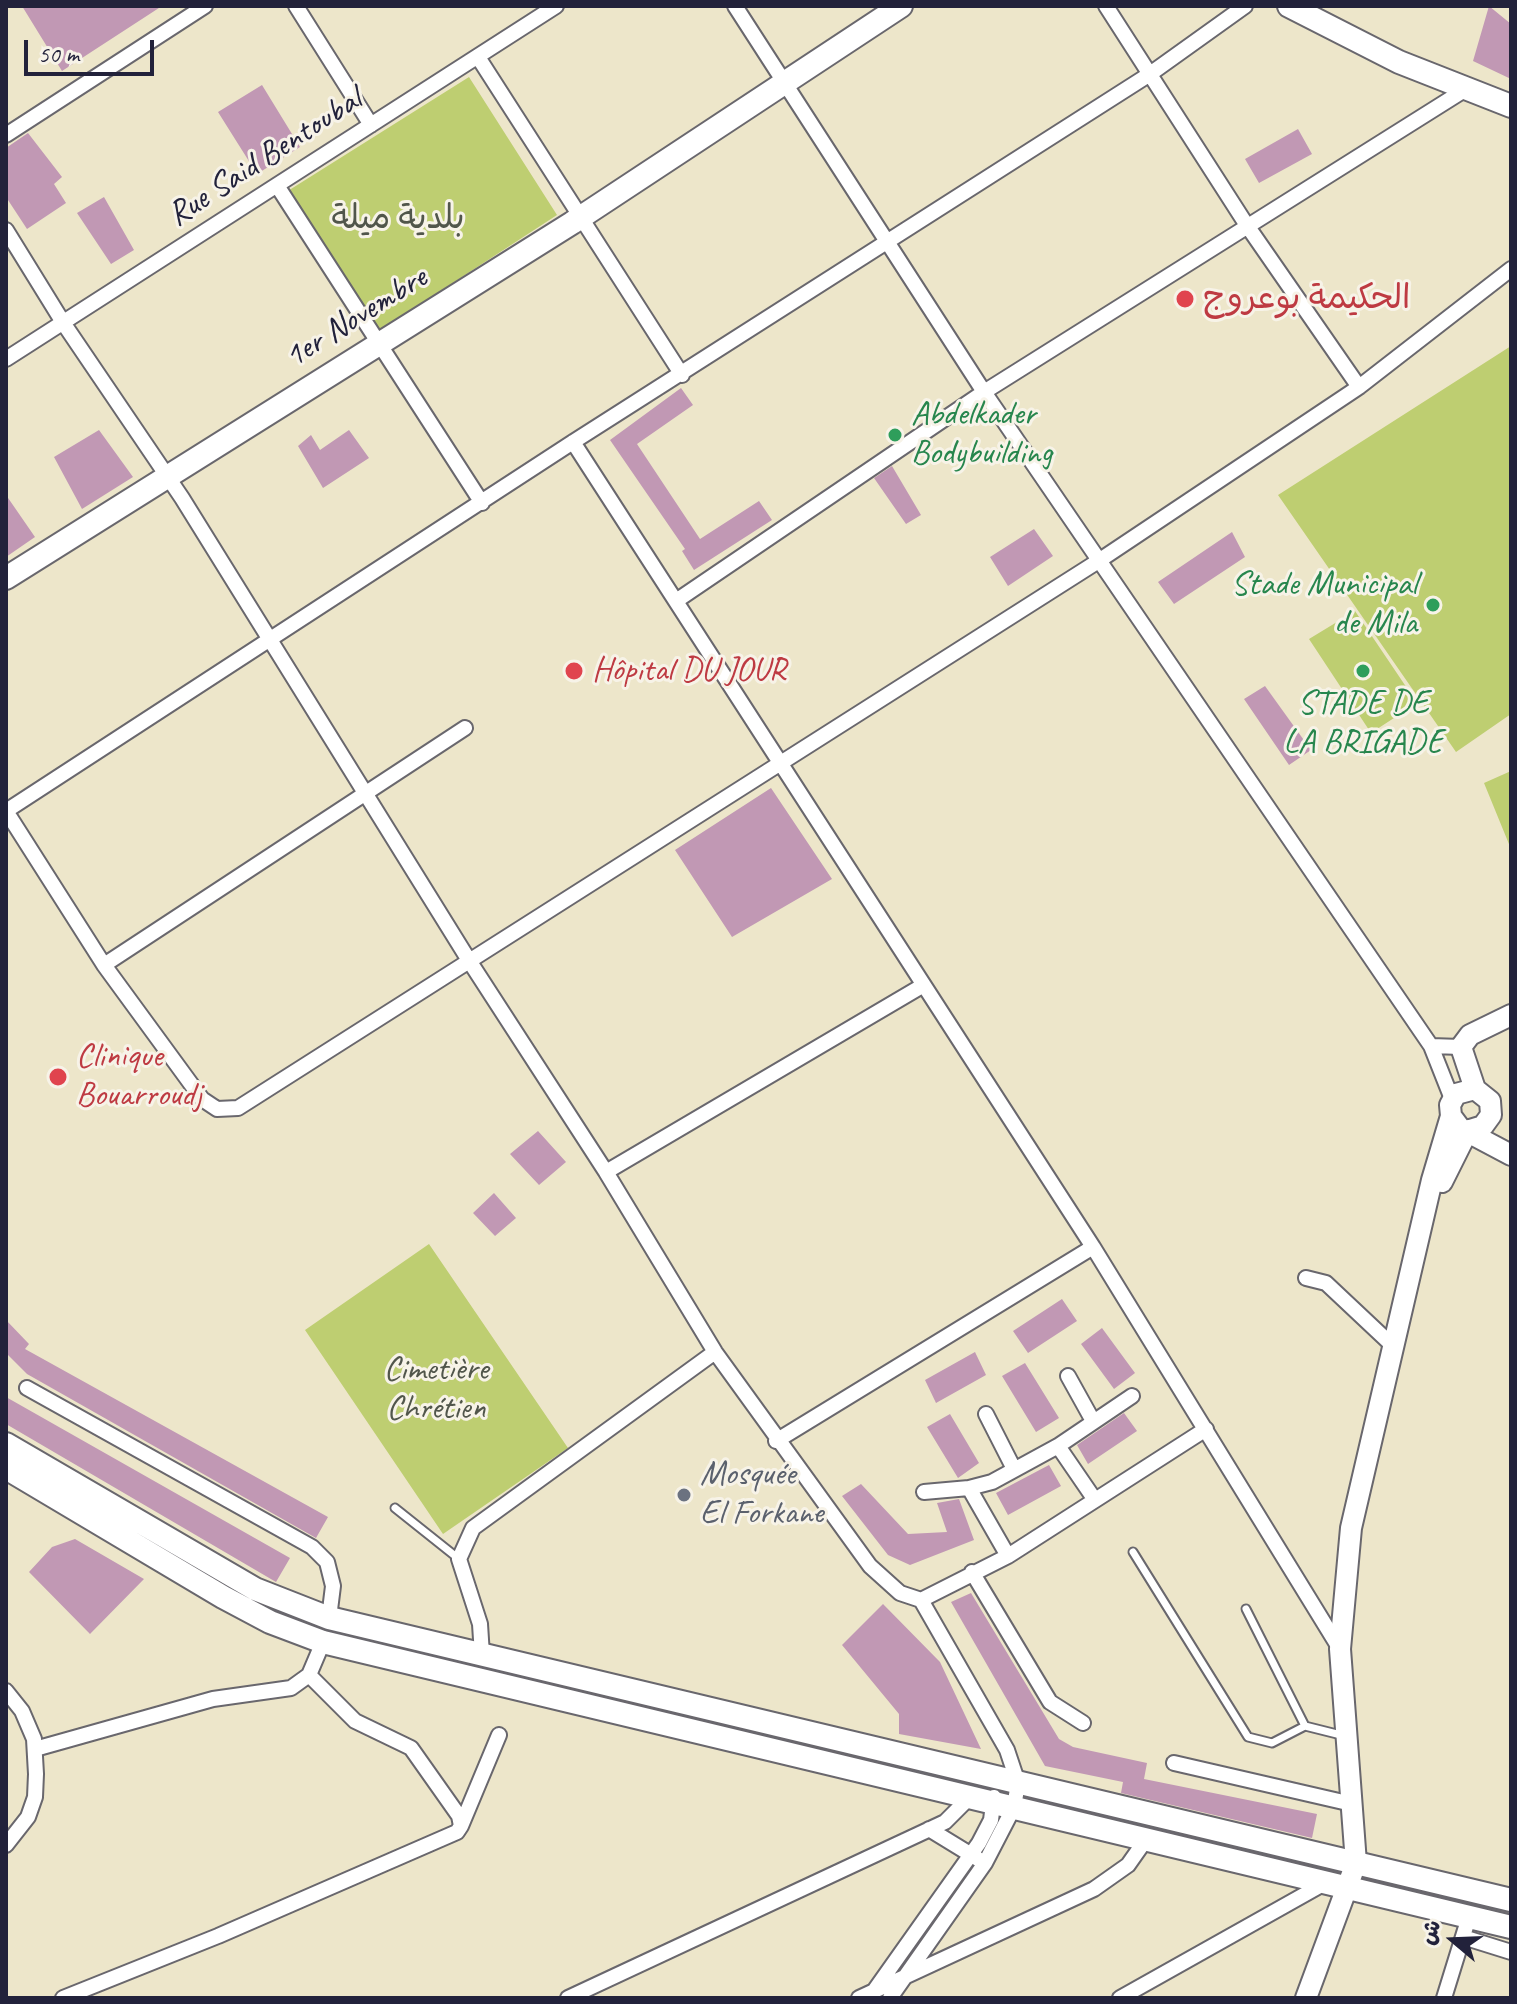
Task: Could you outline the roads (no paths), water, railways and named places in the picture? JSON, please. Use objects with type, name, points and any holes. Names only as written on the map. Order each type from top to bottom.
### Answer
[{"type":"main road","name":"1er Novembre","points":[[6,578],[581,217],[901,6]]},
{"type":"main road","points":[[1289,6],[1337,33],[1511,106]]},
{"type":"main road","points":[[1475,1089],[1461,1047],[1470,1035],[1511,1015]]},
{"type":"main road","points":[[1306,1998],[1339,1883],[1356,1863],[1340,1649],[1351,1528],[1393,1346],[1452,1108],[1462,1090],[1475,1089],[1486,1095],[1492,1108],[1511,1120]]},
{"type":"main road","points":[[1452,1108],[1455,1123],[1511,1155]]},
{"type":"main road","points":[[1428,1207],[1469,1130],[1483,1126],[1492,1108]]},
{"type":"main road","points":[[6,1444],[255,1589],[329,1618],[1511,1900]]},
{"type":"main road","points":[[6,1468],[223,1597],[270,1622],[323,1642],[1339,1883],[1466,1927],[1511,1927]]},
{"type":"street","points":[[6,135],[205,6]]},
{"type":"street","points":[[296,6],[371,125]]},
{"type":"street","name":"Rue Said Bentoubal","points":[[6,359],[556,6]]},
{"type":"street","points":[[735,6],[984,392],[1431,1046],[1452,1108]]},
{"type":"street","points":[[1106,6],[1246,224],[1359,387]]},
{"type":"street","points":[[1245,6],[1150,74],[885,241],[6,811],[104,965],[202,1099],[223,1111],[238,1108],[470,962],[777,763],[1100,560],[1359,387],[1511,269]]},
{"type":"street","points":[[478,57],[682,375]]},
{"type":"street","points":[[676,601],[984,392],[1246,224],[1466,89]]},
{"type":"street","points":[[278,187],[482,503]]},
{"type":"street","points":[[6,230],[64,324],[168,476],[470,962],[606,1172],[715,1352],[776,1441],[883,1581],[900,1593],[921,1600],[1007,1750],[1008,1780],[993,1801],[985,1863],[890,1998]]},
{"type":"street","points":[[573,442],[777,763],[1093,1247],[1340,1649]]},
{"type":"street","points":[[104,965],[465,728]]},
{"type":"street","points":[[606,1172],[922,986]]},
{"type":"street","points":[[1431,1046],[1461,1047]]},
{"type":"street","points":[[776,1441],[1093,1247]]},
{"type":"street","points":[[1306,1278],[1326,1283],[1393,1346]]},
{"type":"street","points":[[482,1655],[480,1624],[459,1559],[473,1528],[715,1352]]},
{"type":"street","points":[[1068,1376],[1093,1421]]},
{"type":"street","points":[[27,1388],[312,1547],[327,1562],[333,1586],[329,1618]]},
{"type":"street","points":[[924,1492],[969,1488],[992,1482],[1058,1446],[1132,1396]]},
{"type":"street","points":[[986,1414],[1014,1469]]},
{"type":"street","points":[[921,1600],[1008,1556],[1206,1429]]},
{"type":"street","points":[[1058,1446],[1095,1500]]},
{"type":"street","points":[[969,1488],[1008,1556]]},
{"type":"street","points":[[972,1572],[1050,1702],[1083,1723]]},
{"type":"street","points":[[35,1749],[213,1699],[291,1688],[309,1675],[323,1642]]},
{"type":"street","points":[[309,1675],[355,1721],[411,1748],[441,1788],[461,1826]]},
{"type":"street","points":[[6,1691],[22,1711],[35,1749],[35,1797],[28,1817],[6,1845]]},
{"type":"street","points":[[63,1998],[453,1835],[461,1826],[499,1735]]},
{"type":"street","points":[[1174,1763],[1352,1804]]},
{"type":"street","points":[[871,1994],[971,1856],[991,1820],[993,1801],[1008,1780]]},
{"type":"street","points":[[568,1998],[952,1817],[993,1801]]},
{"type":"street","points":[[929,1829],[985,1863]]},
{"type":"street","points":[[859,1998],[1094,1889],[1128,1865],[1147,1838]]},
{"type":"street","points":[[1120,1998],[1339,1883]]},
{"type":"street","points":[[1444,1998],[1466,1927],[1511,1952]]},
{"type":"lane","points":[[395,1508],[459,1559]]},
{"type":"lane","points":[[1133,1552],[1248,1737],[1272,1743],[1305,1726],[1347,1736]]},
{"type":"lane","points":[[1246,1609],[1305,1726]]},
{"type":"place","name":"الحكيمة بوعروج","points":[[1185,299]]},
{"type":"place","name":"Abdelkader Bodybuilding","points":[[895,435]]},
{"type":"place","name":"Stade Municipal de Mila","points":[[1433,605]]},
{"type":"place","name":"Hôpital DU JOUR","points":[[574,671]]},
{"type":"place","name":"STADE DE LA BRIGADE","points":[[1363,671]]},
{"type":"place","name":"Clinique Bouarroudj","points":[[58,1077]]},
{"type":"place","name":"Mosquée El Forkane","points":[[684,1495]]},
{"type":"park label","name":"بلدية ميلة","points":[[398,219]]},
{"type":"park label","name":"Cimetière Chrétien","points":[[436,1390]]}]
